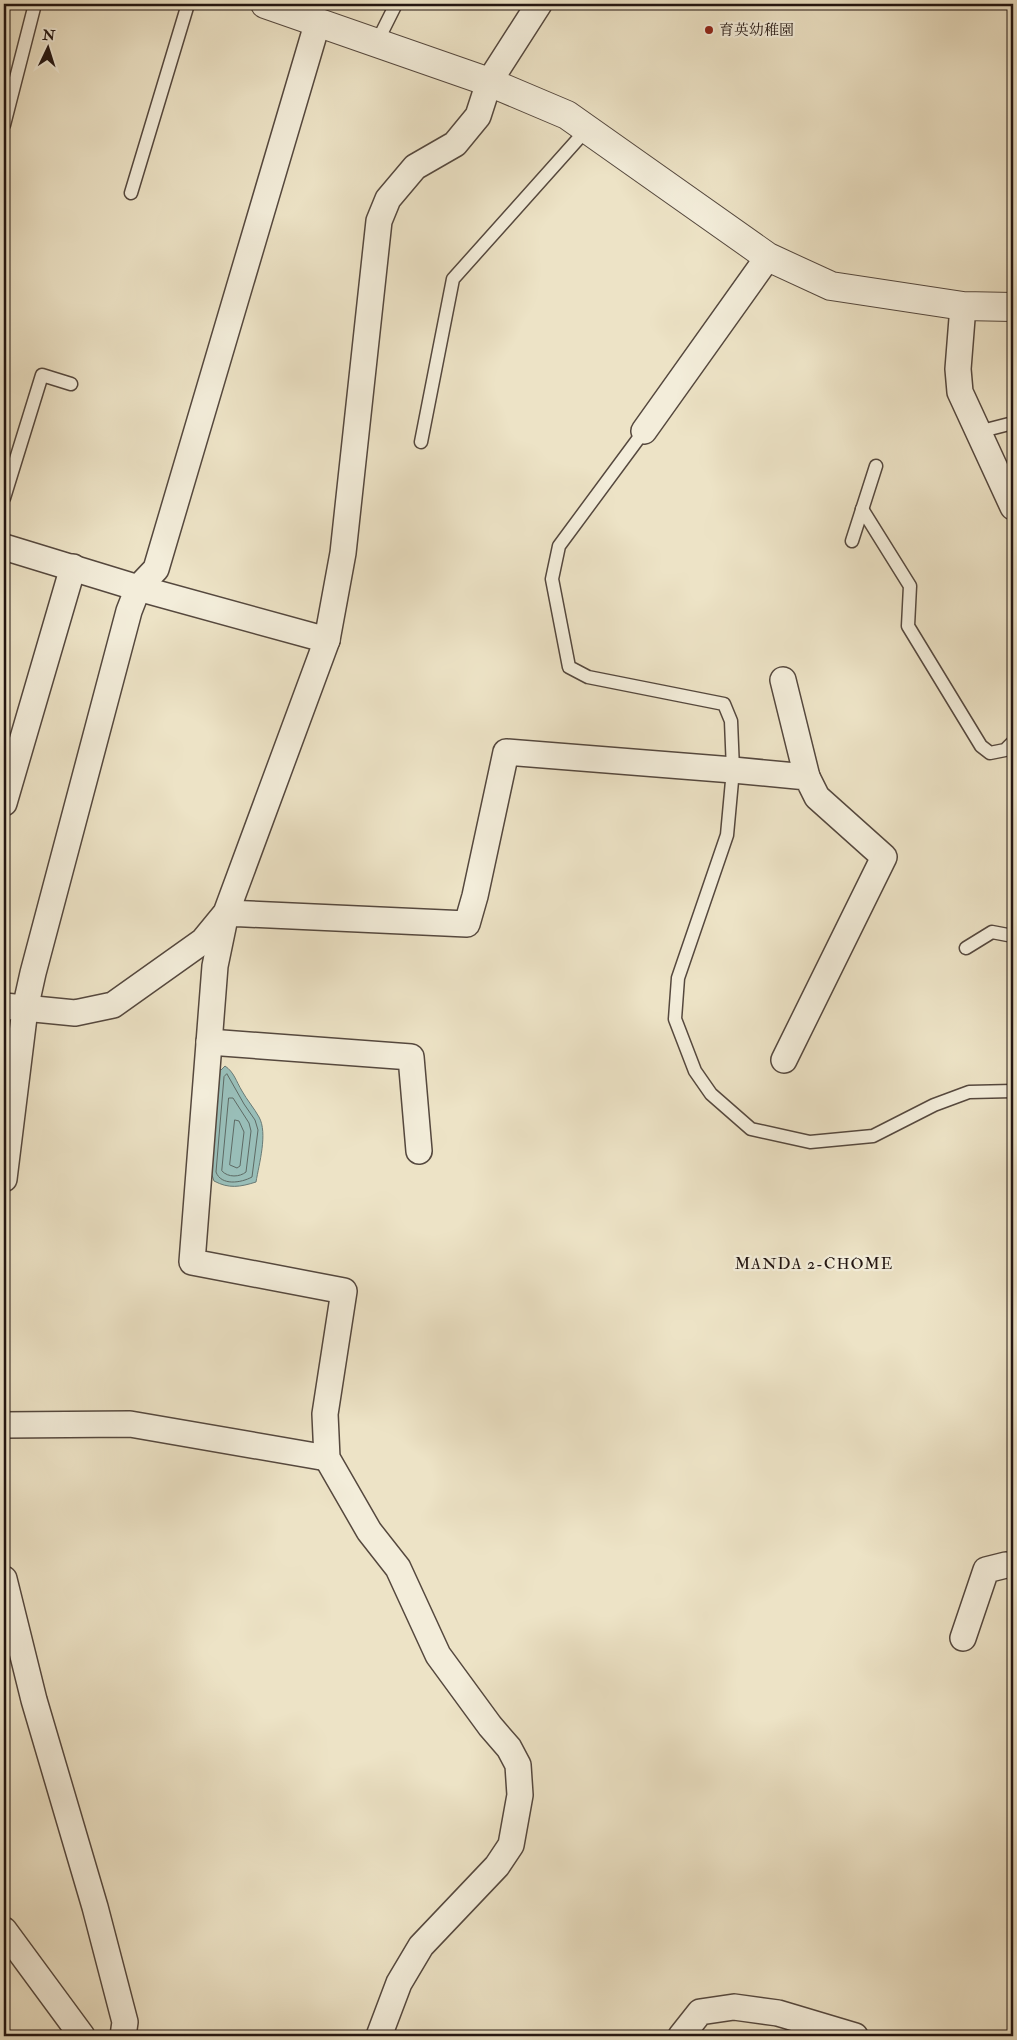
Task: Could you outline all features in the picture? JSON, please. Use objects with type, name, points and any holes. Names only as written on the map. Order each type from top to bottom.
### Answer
[{"type":"street","points":[[265,4],[489,82],[567,115],[768,257],[831,286],[963,306],[1013,308]]},
{"type":"street","points":[[379,2036],[399,1983],[421,1946],[497,1866],[511,1845],[520,1795],[518,1765],[509,1748],[490,1726],[438,1656],[398,1568],[369,1531],[327,1458],[325,1414],[344,1291],[192,1262],[209,1042],[215,966],[226,913],[327,640],[343,553],[379,221],[388,199],[415,167],[455,144],[478,116],[489,82],[539,4]]},
{"type":"street","points":[[4,1179],[14,1008],[129,611],[138,588],[156,569],[318,21]]},
{"type":"street","points":[[644,431],[768,257]]},
{"type":"street","points":[[963,306],[958,369],[960,392],[1013,507]]},
{"type":"street","points":[[4,547],[138,588],[327,640]]},
{"type":"street","points":[[4,803],[73,567]]},
{"type":"street","points":[[783,680],[807,777],[817,797],[884,857],[784,1060]]},
{"type":"street","points":[[226,913],[467,924],[475,896],[506,752],[807,777]]},
{"type":"street","points":[[14,1008],[74,1013],[113,1005],[202,941],[226,913]]},
{"type":"street","points":[[209,1042],[412,1057],[419,1151]]},
{"type":"street","points":[[4,1425],[130,1424],[327,1458]]},
{"type":"street","points":[[963,1638],[986,1570],[1006,1565],[1013,1566]]},
{"type":"street","points":[[4,1579],[34,1700],[95,1907],[125,2022],[123,2036]]},
{"type":"street","points":[[4,1930],[82,2036]]},
{"type":"street","points":[[681,2036],[700,2012],[734,2007],[778,2014],[855,2036]]},
{"type":"lane","points":[[4,125],[35,4]]},
{"type":"lane","points":[[132,193],[188,4]]},
{"type":"lane","points":[[377,42],[396,4]]},
{"type":"lane","points":[[422,442],[453,279],[587,129]]},
{"type":"lane","points":[[4,498],[42,375],[71,384]]},
{"type":"lane","points":[[978,432],[1013,423]]},
{"type":"lane","points":[[644,431],[559,546],[552,579],[569,667],[588,677],[724,704],[731,721],[733,770],[727,836],[678,978],[675,1019],[695,1071],[711,1094],[751,1129],[810,1142],[873,1136],[934,1106],[969,1092],[1013,1091]]},
{"type":"lane","points":[[852,541],[876,466]]},
{"type":"lane","points":[[862,509],[910,586],[908,626],[981,746],[990,753],[1005,750],[1013,742]]},
{"type":"lane","points":[[966,948],[992,932],[1013,936]]},
{"type":"water","points":[[225,1066],[233,1074],[259,1117],[263,1131],[256,1182],[240,1186],[230,1186],[214,1181],[211,1172],[220,1071]]},
{"type":"place","name":"育英幼稚園","points":[[709,30]]},
{"type":"district","name":"MANDA 2-CHOME","points":[[814,1264]]}]
